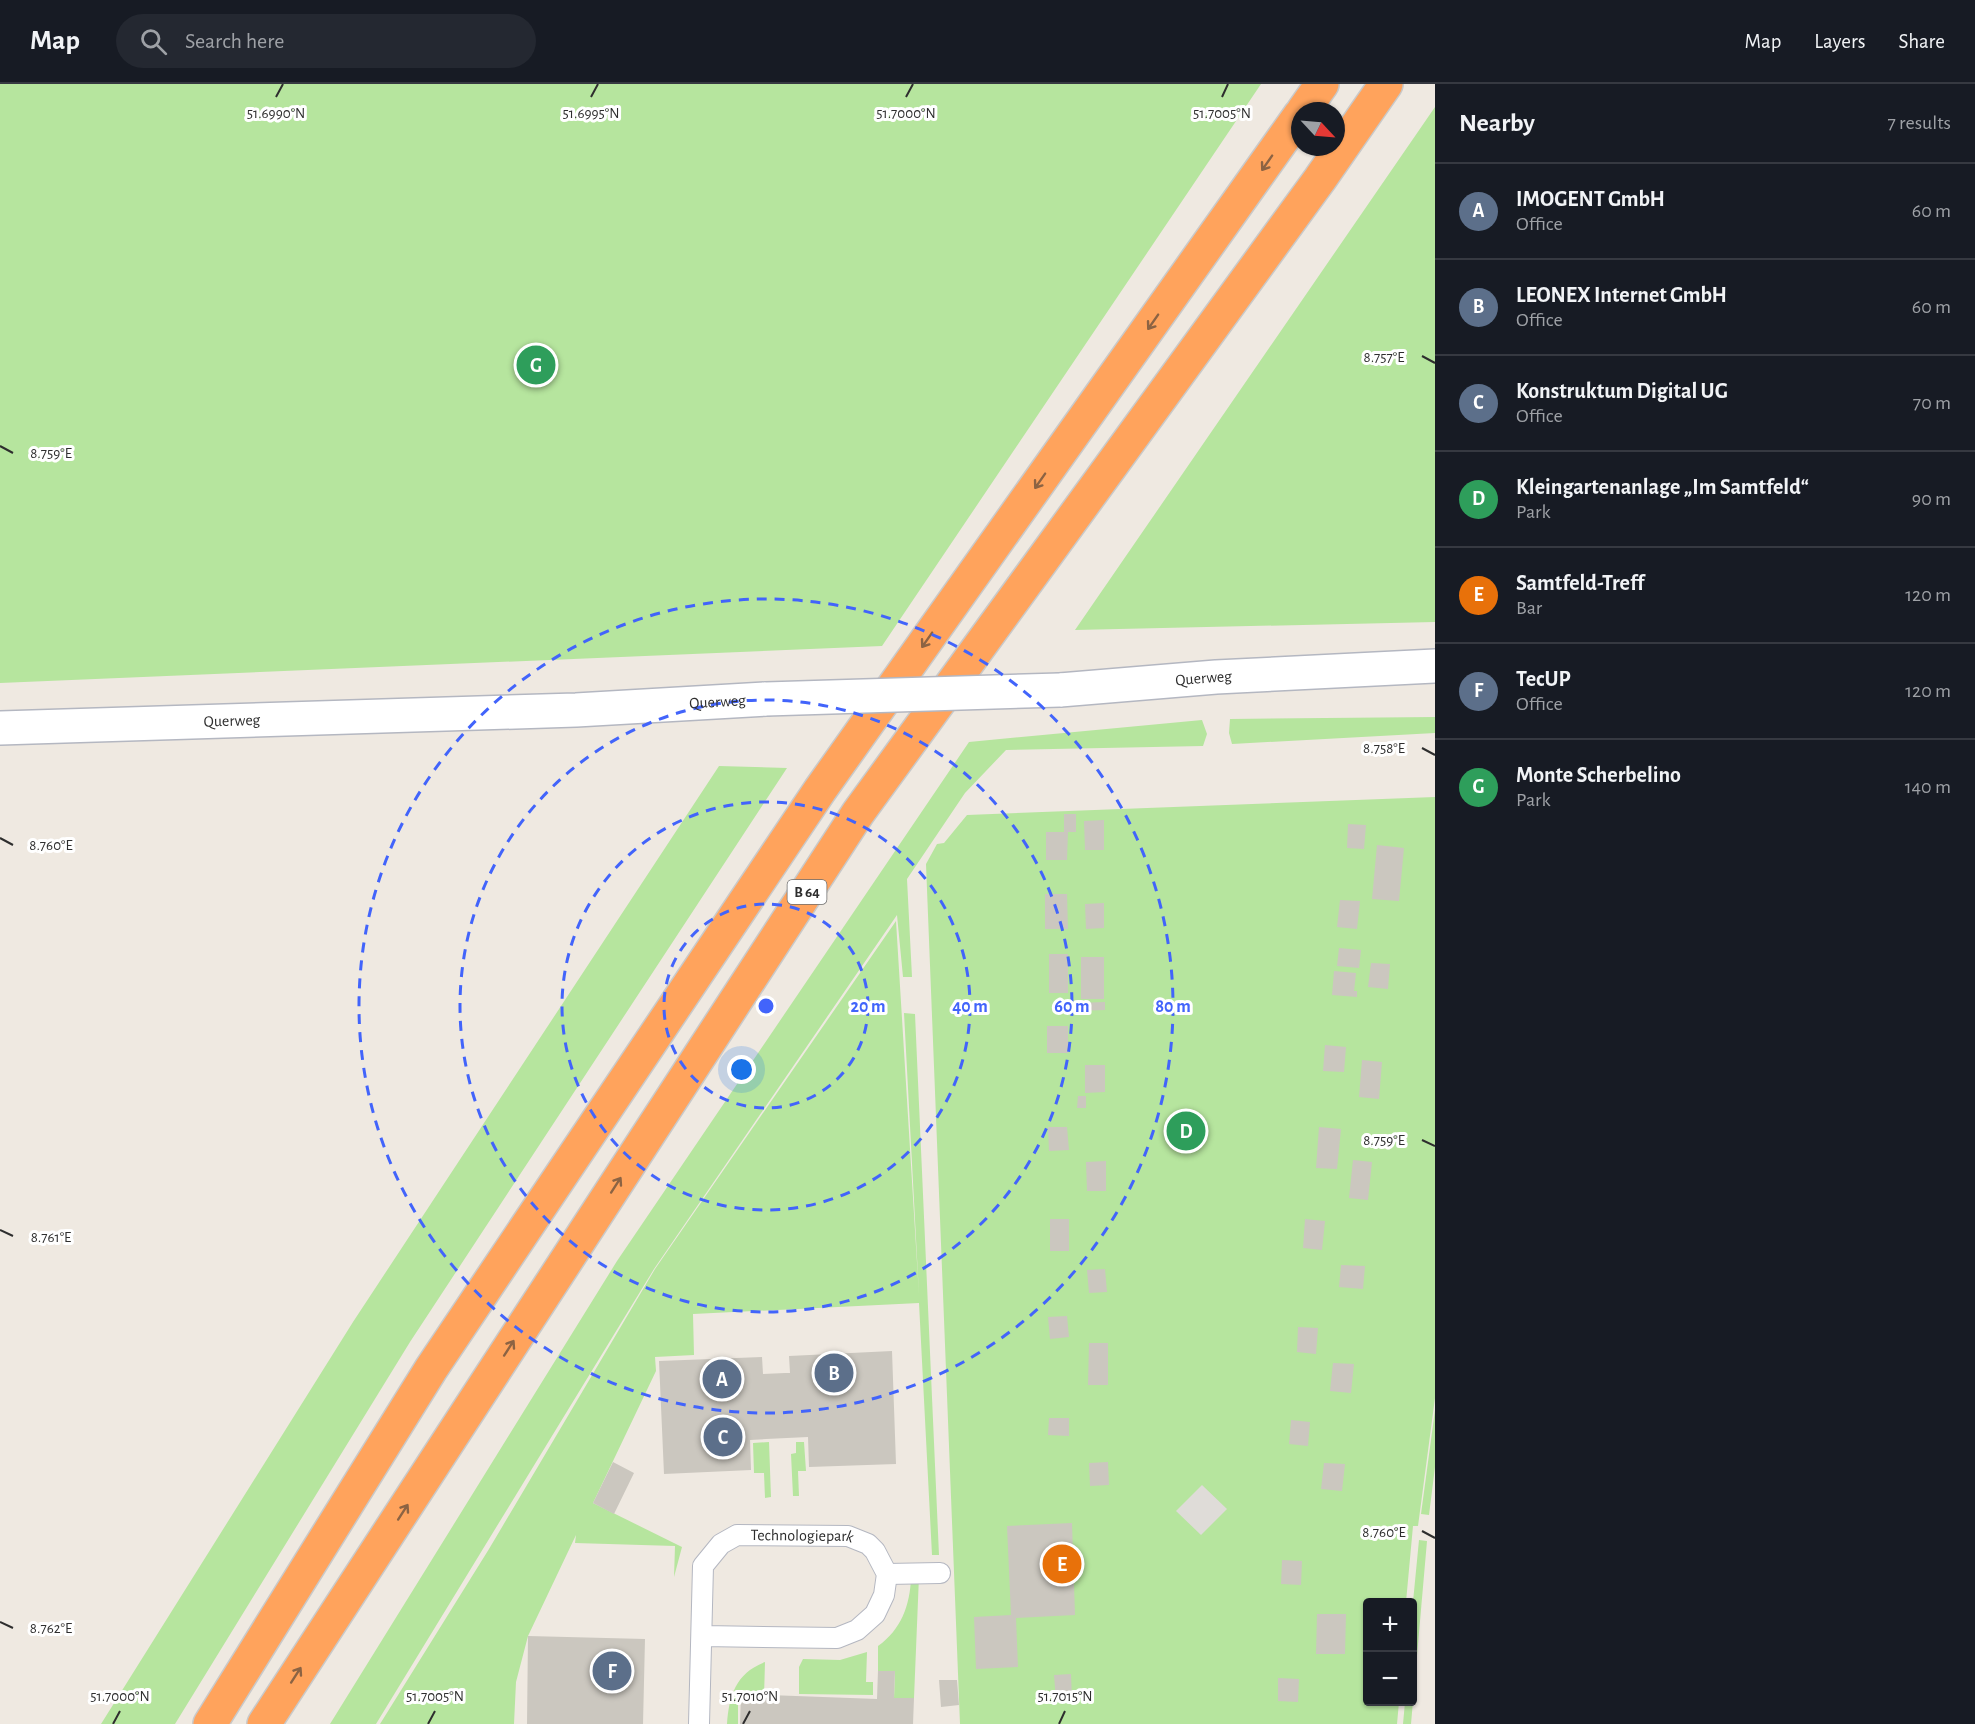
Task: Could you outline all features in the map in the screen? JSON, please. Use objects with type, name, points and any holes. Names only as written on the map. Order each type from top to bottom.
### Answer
[{"type":"highway","points":[[1309,102],[1322,84]]},
{"type":"highway","name":"B 64","points":[[264,1724],[858,813],[1320,179],[1386,84]]},
{"type":"highway","name":"B 64","points":[[210,1724],[431,1369],[820,790],[1291,128]]},
{"type":"street","name":"Querweg","points":[[0,728],[576,710],[766,699],[1060,690],[1216,677],[1435,666]]},
{"type":"lane","name":"Technologiepark","points":[[699,1724],[703,1566],[721,1544],[737,1535],[848,1536],[868,1544],[875,1551],[887,1574]]},
{"type":"lane","points":[[703,1636],[837,1638],[857,1630],[875,1614],[885,1595],[887,1574],[940,1573]]},
{"type":"green space","points":[[0,84],[1261,84],[882,646],[0,683]]},
{"type":"green space","points":[[1435,107],[1435,622],[1075,630]]},
{"type":"green space","points":[[1435,717],[1435,733],[1232,744],[1229,733],[1230,719]]},
{"type":"green space","points":[[1202,720],[1207,734],[1203,746],[1006,750],[965,793],[907,879],[912,977],[903,977],[897,915],[654,1269],[376,1724],[330,1724],[617,1261],[969,742]]},
{"type":"green space","points":[[719,766],[787,768],[410,1342],[175,1724],[101,1724],[353,1322]]},
{"type":"green space","points":[[1435,797],[1435,1398],[1418,1526],[1413,1526],[1406,1598],[1363,1598],[1363,1706],[1399,1706],[1397,1724],[960,1724],[926,864],[937,844],[944,843],[967,815]]},
{"type":"green space","points":[[896,921],[919,1295],[904,1013],[915,1014],[939,1555],[932,1555],[919,1303],[693,1314],[694,1355],[655,1357],[656,1371],[593,1503],[682,1547],[674,1577],[675,1546],[575,1543],[576,1535],[528,1636],[516,1682],[514,1724],[380,1724],[489,1549],[655,1269]]},
{"type":"green space","points":[[1435,1410],[1435,1467],[1429,1515],[1421,1514]]},
{"type":"green space","points":[[769,1442],[771,1497],[765,1498],[764,1473],[754,1473],[753,1443]]},
{"type":"green space","points":[[796,1442],[804,1442],[806,1471],[798,1471],[799,1496],[793,1496],[791,1454],[796,1453]]},
{"type":"green space","points":[[1419,1540],[1427,1541],[1417,1655],[1417,1598],[1413,1598]]},
{"type":"green space","points":[[919,1576],[914,1698],[894,1698],[895,1671],[878,1671],[878,1646],[898,1625],[909,1598],[911,1578]]},
{"type":"green space","points":[[867,1652],[866,1682],[873,1682],[873,1695],[799,1694],[799,1667],[803,1659],[840,1660]]},
{"type":"green space","points":[[765,1662],[764,1697],[738,1696],[738,1724],[727,1724],[732,1695],[736,1686],[747,1672]]},
{"type":"green space","points":[[1405,1706],[1413,1706],[1411,1724],[1403,1724]]},
{"type":"shaded area","points":[[1202,1485],[1227,1509],[1201,1535],[1176,1511]]},
{"type":"building","points":[[1064,814],[1076,814],[1076,832],[1068,832],[1067,860],[1046,860],[1046,832],[1064,832]]},
{"type":"building","points":[[1104,820],[1104,850],[1085,850],[1084,821]]},
{"type":"building","points":[[1348,824],[1366,825],[1364,849],[1347,848]]},
{"type":"building","points":[[1377,845],[1404,848],[1399,901],[1372,899]]},
{"type":"building","points":[[1045,894],[1067,894],[1068,929],[1045,929]]},
{"type":"building","points":[[1340,900],[1360,901],[1357,929],[1337,927]]},
{"type":"building","points":[[1104,903],[1104,928],[1086,929],[1085,904]]},
{"type":"building","points":[[1339,948],[1361,950],[1359,968],[1337,966]]},
{"type":"building","points":[[1049,954],[1068,954],[1068,993],[1049,993]]},
{"type":"building","points":[[1081,957],[1104,957],[1104,999],[1081,999]]},
{"type":"building","points":[[1371,963],[1390,964],[1388,989],[1368,987]]},
{"type":"building","points":[[1334,971],[1356,973],[1354,991],[1357,991],[1357,997],[1332,995]]},
{"type":"building","points":[[1105,1002],[1105,1010],[1077,1011],[1077,1003]]},
{"type":"building","points":[[1047,1026],[1068,1026],[1068,1053],[1047,1053]]},
{"type":"building","points":[[1325,1045],[1346,1047],[1344,1072],[1323,1071]]},
{"type":"building","points":[[1362,1060],[1382,1062],[1379,1099],[1359,1097]]},
{"type":"building","points":[[1085,1065],[1105,1065],[1105,1092],[1085,1093]]},
{"type":"building","points":[[1078,1096],[1086,1096],[1086,1108],[1077,1108]]},
{"type":"building","points":[[1048,1127],[1067,1127],[1069,1150],[1049,1151]]},
{"type":"building","points":[[1319,1127],[1341,1129],[1337,1169],[1316,1168]]},
{"type":"building","points":[[1353,1160],[1372,1162],[1368,1200],[1349,1198]]},
{"type":"building","points":[[1106,1161],[1106,1191],[1087,1191],[1086,1162]]},
{"type":"building","points":[[1050,1219],[1069,1219],[1069,1251],[1050,1251]]},
{"type":"building","points":[[1305,1219],[1325,1221],[1322,1250],[1303,1248]]},
{"type":"building","points":[[1341,1265],[1365,1266],[1363,1289],[1339,1287]]},
{"type":"building","points":[[1105,1269],[1107,1292],[1089,1293],[1087,1270]]},
{"type":"building","points":[[1067,1316],[1069,1337],[1050,1339],[1048,1317]]},
{"type":"building","points":[[1298,1327],[1318,1328],[1316,1354],[1297,1352]]},
{"type":"building","points":[[1089,1343],[1108,1343],[1108,1385],[1088,1385]]},
{"type":"building","points":[[892,1351],[896,1464],[809,1467],[808,1437],[750,1440],[751,1470],[664,1474],[659,1361],[762,1357],[763,1374],[790,1373],[789,1356]]},
{"type":"building","points":[[1333,1363],[1354,1364],[1351,1393],[1330,1391]]},
{"type":"building","points":[[1049,1418],[1069,1418],[1069,1436],[1048,1435]]},
{"type":"building","points":[[1291,1420],[1310,1422],[1308,1446],[1289,1444]]},
{"type":"building","points":[[613,1462],[634,1473],[614,1514],[593,1503]]},
{"type":"building","points":[[1108,1462],[1109,1485],[1090,1486],[1089,1463]]},
{"type":"building","points":[[1324,1463],[1345,1464],[1342,1491],[1321,1489]]},
{"type":"building","points":[[1072,1523],[1075,1615],[1016,1618],[1018,1667],[976,1669],[974,1617],[1011,1615],[1007,1526]]},
{"type":"building","points":[[1282,1560],[1302,1561],[1301,1585],[1281,1584]]},
{"type":"building","points":[[1317,1614],[1346,1614],[1345,1654],[1316,1654]]},
{"type":"building","points":[[528,1636],[645,1639],[643,1724],[527,1724]]},
{"type":"building","points":[[878,1671],[895,1671],[894,1698],[914,1698],[913,1724],[740,1724],[741,1694],[877,1699]]},
{"type":"building","points":[[1071,1674],[1072,1700],[1056,1700],[1054,1675]]},
{"type":"building","points":[[1278,1678],[1299,1679],[1298,1702],[1278,1701]]},
{"type":"building","points":[[939,1680],[957,1680],[959,1705],[941,1707]]},
{"type":"place","name":"Monte Scherbelino","points":[[536,365]]},
{"type":"place","name":"Kleingartenanlage „Im Samtfeld“","points":[[1186,1131]]},
{"type":"place","name":"LEONEX Internet GmbH","points":[[834,1373]]},
{"type":"place","name":"IMOGENT GmbH","points":[[722,1379]]},
{"type":"place","name":"Konstruktum Digital UG","points":[[723,1437]]},
{"type":"place","name":"Samtfeld-Treff","points":[[1062,1564]]},
{"type":"place","name":"TecUP","points":[[612,1671]]}]
